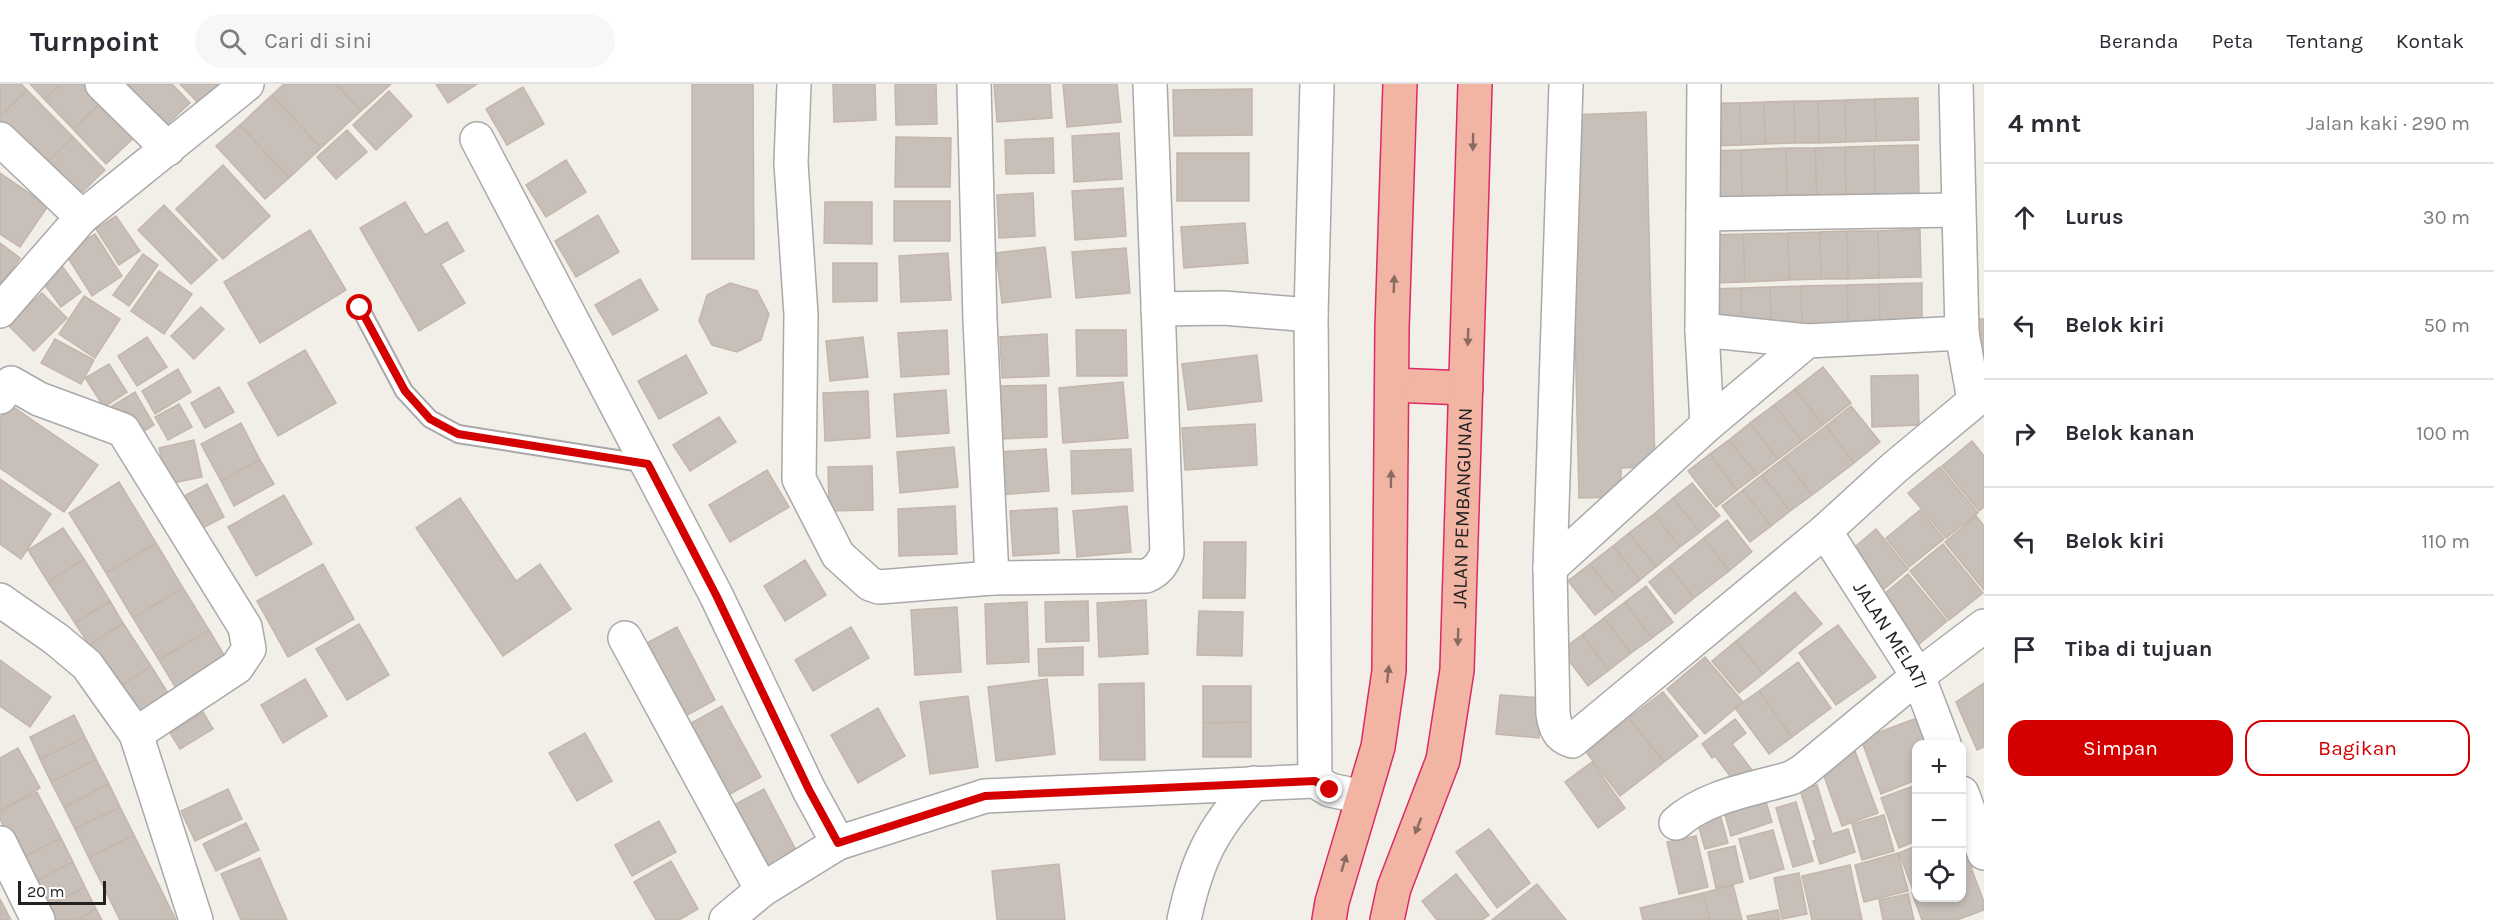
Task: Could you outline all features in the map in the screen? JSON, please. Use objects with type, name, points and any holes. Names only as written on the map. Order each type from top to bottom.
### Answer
[{"type":"highway","points":[[1329,920],[1332,902],[1378,747],[1389,671],[1392,385],[1400,84]]},
{"type":"highway","name":"JALAN PEMBANGUNAN","points":[[1387,920],[1395,888],[1443,760],[1457,670],[1475,84]]},
{"type":"highway","points":[[1392,385],[1467,388]]},
{"type":"street","points":[[102,84],[168,149]]},
{"type":"street","points":[[0,311],[82,217],[247,84]]},
{"type":"street","points":[[794,84],[791,163],[801,315],[799,479],[838,555],[870,584],[879,587],[992,578],[1146,576],[1155,572],[1162,564],[1167,553],[1149,84]]},
{"type":"street","points":[[974,84],[980,320],[992,578]]},
{"type":"street","points":[[1315,781],[1311,315],[1317,84]]},
{"type":"street","points":[[1566,84],[1550,568],[1553,714],[1555,728],[1561,736],[1572,741],[1826,531],[1894,468],[1979,396],[1962,333],[1956,84]]},
{"type":"street","points":[[1704,84],[1702,330],[1707,425]]},
{"type":"street","points":[[0,139],[82,217]]},
{"type":"street","points":[[477,139],[716,595],[809,790],[838,843]]},
{"type":"street","points":[[1703,214],[1958,210]]},
{"type":"street","points":[[1158,309],[1223,308],[1311,315]]},
{"type":"street","points":[[1702,330],[1807,341],[1962,333]]},
{"type":"street","points":[[1550,568],[1707,425],[1807,341]]},
{"type":"street","points":[[0,397],[11,383],[39,399],[123,430],[245,627],[249,649],[237,667],[136,734]]},
{"type":"street","name":"JALAN MELATI","points":[[1826,531],[1918,676],[1942,740]]},
{"type":"street","points":[[0,600],[56,639],[87,665],[136,734],[196,920]]},
{"type":"street","points":[[1676,823],[1686,813],[1703,805],[1791,778],[1803,771],[1918,676],[1984,626]]},
{"type":"street","points":[[625,638],[762,890]]},
{"type":"street","points":[[726,920],[762,890],[838,843],[985,796],[1315,781],[1330,790],[1363,797]]},
{"type":"street","points":[[1185,920],[1191,886],[1211,837],[1234,805],[1254,783]]},
{"type":"street","points":[[1962,794],[1984,854]]},
{"type":"street","points":[[0,843],[38,920]]},
{"type":"lane","points":[[360,308],[405,391],[430,419],[458,434],[648,464]]},
{"type":"building","points":[[0,84],[21,84],[27,90],[0,116]]},
{"type":"building","points":[[30,84],[61,84],[45,100]]},
{"type":"building","points":[[61,84],[90,84],[105,99],[73,129],[45,100]]},
{"type":"building","points":[[118,84],[172,84],[190,103],[161,130]]},
{"type":"building","points":[[180,84],[219,84],[199,104]]},
{"type":"building","points":[[284,84],[336,84],[361,111],[321,148],[272,95]]},
{"type":"building","points":[[336,84],[391,84],[361,111]]},
{"type":"building","points":[[436,84],[477,84],[448,103]]},
{"type":"building","points":[[692,84],[753,84],[754,259],[692,259]]},
{"type":"building","points":[[833,84],[875,84],[876,120],[834,122]]},
{"type":"building","points":[[895,84],[936,84],[937,124],[896,125]]},
{"type":"building","points":[[994,84],[1050,84],[1052,118],[997,122]]},
{"type":"building","points":[[1063,84],[1117,84],[1121,122],[1067,127]]},
{"type":"building","points":[[523,87],[544,124],[507,145],[486,109]]},
{"type":"building","points":[[1252,89],[1252,135],[1174,136],[1173,90]]},
{"type":"building","points":[[27,90],[73,137],[41,168],[0,126],[0,116]]},
{"type":"building","points":[[389,91],[412,116],[376,150],[353,125]]},
{"type":"building","points":[[272,95],[321,148],[289,178],[240,125]]},
{"type":"building","points":[[1918,98],[1919,140],[1876,141],[1875,99]]},
{"type":"building","points":[[105,99],[138,134],[106,164],[73,129]]},
{"type":"building","points":[[1875,99],[1876,141],[1846,142],[1845,100]]},
{"type":"building","points":[[1845,100],[1846,142],[1819,143],[1818,101]]},
{"type":"building","points":[[1794,101],[1795,143],[1765,144],[1764,102]]},
{"type":"building","points":[[1794,101],[1818,101],[1819,143],[1795,143]]},
{"type":"building","points":[[1764,102],[1765,144],[1741,145],[1740,103]]},
{"type":"building","points":[[1709,103],[1740,103],[1741,145],[1709,146]]},
{"type":"building","points":[[1646,112],[1655,467],[1621,468],[1621,497],[1579,498],[1570,115]]},
{"type":"building","points":[[240,125],[289,178],[265,199],[216,146]]},
{"type":"building","points":[[347,130],[367,152],[336,179],[317,157]]},
{"type":"building","points":[[1119,133],[1122,179],[1074,182],[1072,136]]},
{"type":"building","points":[[73,137],[105,170],[73,201],[41,168]]},
{"type":"building","points":[[896,137],[951,138],[950,187],[895,187]]},
{"type":"building","points":[[1053,138],[1054,173],[1006,174],[1005,140]]},
{"type":"building","points":[[1918,145],[1919,195],[1875,196],[1874,146]]},
{"type":"building","points":[[1874,146],[1875,196],[1846,197],[1845,147]]},
{"type":"building","points":[[1845,147],[1846,197],[1817,198],[1815,148]]},
{"type":"building","points":[[1786,148],[1787,199],[1742,200],[1741,150]]},
{"type":"building","points":[[1786,148],[1815,148],[1817,198],[1787,199]]},
{"type":"building","points":[[1741,150],[1742,200],[1710,201],[1708,151]]},
{"type":"building","points":[[1177,153],[1249,153],[1249,201],[1177,201]]},
{"type":"building","points":[[566,160],[586,192],[546,217],[526,185]]},
{"type":"building","points":[[223,165],[270,216],[223,259],[176,209]]},
{"type":"building","points":[[0,173],[48,206],[20,247],[0,234]]},
{"type":"building","points":[[1123,188],[1126,236],[1075,240],[1072,191]]},
{"type":"building","points":[[1033,193],[1035,236],[999,238],[997,195]]},
{"type":"building","points":[[894,201],[950,201],[950,241],[894,241]]},
{"type":"building","points":[[405,202],[425,235],[447,222],[464,251],[441,264],[465,303],[419,331],[360,228]]},
{"type":"building","points":[[825,202],[872,202],[872,244],[824,243]]},
{"type":"building","points":[[164,205],[217,260],[191,284],[138,230]]},
{"type":"building","points":[[598,215],[619,252],[576,277],[555,241]]},
{"type":"building","points":[[116,216],[140,251],[119,265],[96,229]]},
{"type":"building","points":[[1245,223],[1248,263],[1184,268],[1181,227]]},
{"type":"building","points":[[1920,229],[1921,277],[1879,278],[1878,231]]},
{"type":"building","points":[[310,230],[346,290],[260,343],[224,282]]},
{"type":"building","points":[[1847,231],[1848,279],[1821,279],[1820,232]]},
{"type":"building","points":[[1847,231],[1878,231],[1879,278],[1848,279]]},
{"type":"building","points":[[1820,232],[1821,279],[1789,280],[1788,233]]},
{"type":"building","points":[[1788,233],[1789,280],[1745,282],[1743,234]]},
{"type":"building","points":[[95,234],[122,276],[92,296],[65,253]]},
{"type":"building","points":[[1743,234],[1745,282],[1709,283],[1708,235]]},
{"type":"building","points":[[0,243],[20,258],[0,285]]},
{"type":"building","points":[[1045,247],[1051,297],[1002,303],[996,253]]},
{"type":"building","points":[[1126,248],[1130,293],[1076,298],[1072,252]]},
{"type":"building","points":[[948,253],[951,300],[901,302],[899,256]]},
{"type":"building","points":[[143,254],[158,265],[129,306],[113,295]]},
{"type":"building","points":[[59,262],[81,292],[61,307],[39,277]]},
{"type":"building","points":[[833,263],[877,263],[877,301],[833,302]]},
{"type":"building","points":[[159,271],[192,294],[164,334],[131,311]]},
{"type":"building","points":[[640,279],[658,310],[613,335],[595,305]]},
{"type":"building","points":[[730,283],[757,291],[769,314],[761,340],[737,352],[712,345],[699,321],[707,295]]},
{"type":"building","points":[[1922,283],[1922,322],[1880,323],[1879,284]]},
{"type":"building","points":[[1879,284],[1880,323],[1848,324],[1847,285]]},
{"type":"building","points":[[1847,285],[1848,324],[1802,325],[1801,286]]},
{"type":"building","points":[[1801,286],[1802,325],[1771,326],[1770,287]]},
{"type":"building","points":[[1770,287],[1771,326],[1742,327],[1741,288]]},
{"type":"building","points":[[1741,288],[1742,327],[1710,328],[1709,289]]},
{"type":"building","points":[[42,293],[67,318],[34,351],[8,325]]},
{"type":"building","points":[[84,296],[120,319],[95,358],[59,334]]},
{"type":"building","points":[[201,307],[224,329],[194,359],[171,336]]},
{"type":"building","points":[[1973,319],[1984,319],[1984,364]]},
{"type":"building","points":[[947,330],[949,374],[901,377],[898,333]]},
{"type":"building","points":[[1076,330],[1126,330],[1127,376],[1077,376]]},
{"type":"building","points":[[1047,334],[1049,376],[1002,378],[1000,337]]},
{"type":"building","points":[[147,337],[167,367],[137,386],[118,356]]},
{"type":"building","points":[[863,337],[868,377],[830,381],[826,341]]},
{"type":"building","points":[[55,339],[94,360],[81,384],[41,363]]},
{"type":"building","points":[[305,350],[336,403],[278,436],[248,383]]},
{"type":"building","points":[[686,355],[707,393],[659,419],[638,381]]},
{"type":"building","points":[[1257,355],[1262,401],[1188,410],[1182,364]]},
{"type":"building","points":[[109,364],[127,392],[104,407],[85,378]]},
{"type":"building","points":[[1823,367],[1851,403],[1823,425],[1795,389]]},
{"type":"building","points":[[178,369],[191,392],[155,414],[142,391]]},
{"type":"building","points":[[1918,375],[1919,425],[1872,427],[1871,376]]},
{"type":"building","points":[[1123,382],[1128,438],[1063,443],[1059,388]]},
{"type":"building","points":[[1046,385],[1047,437],[1001,439],[999,386]]},
{"type":"building","points":[[219,387],[234,412],[205,428],[191,403]]},
{"type":"building","points":[[1795,389],[1823,425],[1802,441],[1774,405]]},
{"type":"building","points":[[946,390],[949,433],[897,437],[894,394]]},
{"type":"building","points":[[868,391],[870,438],[825,441],[823,393]]},
{"type":"building","points":[[135,392],[154,425],[131,439],[112,406]]},
{"type":"building","points":[[9,404],[98,465],[64,512],[0,468],[0,418]]},
{"type":"building","points":[[179,404],[192,427],[168,440],[155,417]]},
{"type":"building","points":[[1774,405],[1802,441],[1778,459],[1750,423]]},
{"type":"building","points":[[1851,406],[1880,442],[1854,463],[1826,426]]},
{"type":"building","points":[[719,417],[736,442],[690,471],[673,445]]},
{"type":"building","points":[[241,423],[260,460],[221,481],[201,444]]},
{"type":"building","points":[[1750,423],[1778,459],[1757,475],[1729,440]]},
{"type":"building","points":[[1255,424],[1257,465],[1185,470],[1182,428]]},
{"type":"building","points":[[1826,426],[1854,463],[1812,495],[1784,458]]},
{"type":"building","points":[[194,440],[202,477],[168,484],[159,448]]},
{"type":"building","points":[[1729,440],[1757,475],[1737,490],[1710,454]]},
{"type":"building","points":[[1972,441],[1984,456],[1984,507],[1979,511],[1942,466]]},
{"type":"building","points":[[954,447],[958,487],[900,493],[897,452]]},
{"type":"building","points":[[1046,449],[1049,491],[998,495],[995,452]]},
{"type":"building","points":[[1131,449],[1133,491],[1072,494],[1071,451]]},
{"type":"building","points":[[1710,454],[1737,490],[1716,507],[1688,471]]},
{"type":"building","points":[[1784,458],[1812,495],[1790,511],[1762,475]]},
{"type":"building","points":[[260,460],[274,484],[234,506],[221,481]]},
{"type":"building","points":[[872,466],[873,510],[829,511],[828,467]]},
{"type":"building","points":[[1940,467],[1978,513],[1946,538],[1908,493]]},
{"type":"building","points":[[767,470],[789,507],[730,542],[709,505]]},
{"type":"building","points":[[1762,475],[1790,511],[1771,526],[1743,490]]},
{"type":"building","points":[[0,479],[51,514],[21,559],[0,544]]},
{"type":"building","points":[[119,482],[156,543],[106,573],[69,513]]},
{"type":"building","points":[[1692,483],[1720,516],[1700,532],[1673,498]]},
{"type":"building","points":[[207,484],[224,517],[195,532],[178,499]]},
{"type":"building","points":[[1743,490],[1771,526],[1750,542],[1722,506]]},
{"type":"building","points":[[284,495],[312,544],[256,576],[228,527]]},
{"type":"building","points":[[460,498],[516,581],[540,564],[571,609],[503,656],[416,528]]},
{"type":"building","points":[[1673,498],[1700,532],[1680,547],[1654,514]]},
{"type":"building","points":[[955,506],[957,554],[899,556],[898,509]]},
{"type":"building","points":[[1127,506],[1131,552],[1077,557],[1073,511]]},
{"type":"building","points":[[1057,508],[1059,553],[1013,556],[1010,511]]},
{"type":"building","points":[[1920,510],[1944,539],[1909,567],[1886,538]]},
{"type":"building","points":[[1654,514],[1680,547],[1656,567],[1629,533]]},
{"type":"building","points":[[1976,516],[1984,526],[1984,590],[1945,542]]},
{"type":"building","points":[[1727,520],[1752,552],[1729,571],[1704,538]]},
{"type":"building","points":[[63,528],[84,559],[48,582],[28,550]]},
{"type":"building","points":[[1876,529],[1908,569],[1878,594],[1845,555]]},
{"type":"building","points":[[1629,533],[1656,567],[1640,580],[1613,546]]},
{"type":"building","points":[[1704,538],[1729,571],[1694,598],[1669,566]]},
{"type":"building","points":[[1204,542],[1246,542],[1245,598],[1203,598]]},
{"type":"building","points":[[156,543],[183,588],[133,618],[106,573]]},
{"type":"building","points":[[1943,544],[1983,593],[1949,620],[1910,571]]},
{"type":"building","points":[[1613,546],[1640,580],[1617,598],[1590,564]]},
{"type":"building","points":[[84,559],[110,601],[75,623],[48,582]]},
{"type":"building","points":[[805,560],[826,595],[785,621],[764,586]]},
{"type":"building","points":[[323,564],[354,619],[288,657],[257,601]]},
{"type":"building","points":[[1590,564],[1617,598],[1595,615],[1568,581]]},
{"type":"building","points":[[1669,566],[1694,598],[1675,614],[1649,582]]},
{"type":"building","points":[[1908,574],[1947,621],[1918,645],[1879,598]]},
{"type":"building","points":[[1646,586],[1673,622],[1652,638],[1625,602]]},
{"type":"building","points":[[183,588],[209,630],[159,660],[133,618]]},
{"type":"building","points":[[1795,592],[1822,624],[1763,674],[1736,641]]},
{"type":"building","points":[[1146,600],[1148,654],[1099,657],[1097,603]]},
{"type":"building","points":[[110,601],[123,623],[89,645],[75,623]]},
{"type":"building","points":[[1088,601],[1089,641],[1046,642],[1045,602]]},
{"type":"building","points":[[1027,602],[1029,662],[987,664],[985,604]]},
{"type":"building","points":[[1625,602],[1652,638],[1631,653],[1604,618]]},
{"type":"building","points":[[957,607],[961,672],[915,675],[911,610]]},
{"type":"building","points":[[1199,611],[1243,612],[1242,656],[1197,655]]},
{"type":"building","points":[[1604,618],[1631,653],[1609,670],[1582,635]]},
{"type":"building","points":[[123,623],[151,666],[116,689],[89,645]]},
{"type":"building","points":[[359,624],[389,675],[347,700],[316,649]]},
{"type":"building","points":[[1838,625],[1876,677],[1836,705],[1799,653]]},
{"type":"building","points":[[677,627],[715,700],[678,720],[639,647]]},
{"type":"building","points":[[851,627],[869,658],[813,691],[795,660]]},
{"type":"building","points":[[209,630],[230,665],[180,695],[159,660]]},
{"type":"building","points":[[1582,635],[1609,670],[1588,686],[1561,650]]},
{"type":"building","points":[[1736,641],[1763,674],[1739,693],[1712,661]]},
{"type":"building","points":[[1083,647],[1083,675],[1039,676],[1038,649]]},
{"type":"building","points":[[1705,657],[1743,702],[1705,734],[1667,689]]},
{"type":"building","points":[[0,660],[51,697],[30,727],[0,706]]},
{"type":"building","points":[[1798,662],[1831,708],[1792,737],[1759,691]]},
{"type":"building","points":[[151,666],[173,701],[138,723],[116,689]]},
{"type":"building","points":[[305,679],[327,716],[283,743],[261,705]]},
{"type":"building","points":[[1047,679],[1055,754],[996,761],[988,687]]},
{"type":"building","points":[[1144,683],[1145,760],[1100,760],[1099,684]]},
{"type":"building","points":[[1984,683],[1984,747],[1977,750],[1956,702]]},
{"type":"building","points":[[1203,686],[1251,686],[1251,722],[1203,723]]},
{"type":"building","points":[[1759,691],[1792,737],[1769,754],[1735,708]]},
{"type":"building","points":[[1663,692],[1698,736],[1664,762],[1629,718]]},
{"type":"building","points":[[1500,695],[1543,698],[1539,738],[1496,734]]},
{"type":"building","points":[[968,696],[978,767],[930,774],[920,702]]},
{"type":"building","points":[[722,706],[761,777],[723,798],[684,727]]},
{"type":"building","points":[[878,708],[905,756],[858,783],[831,735]]},
{"type":"building","points":[[203,712],[213,729],[180,749],[170,733]]},
{"type":"building","points":[[74,715],[85,737],[40,759],[30,737]]},
{"type":"building","points":[[1629,718],[1664,762],[1620,796],[1586,752]]},
{"type":"building","points":[[1917,718],[1925,740],[1912,740],[1912,782],[1881,794],[1861,739]]},
{"type":"building","points":[[1735,719],[1746,733],[1732,744],[1759,779],[1742,792],[1715,756],[1712,758],[1702,744]]},
{"type":"building","points":[[1251,722],[1251,757],[1203,757],[1203,723]]},
{"type":"building","points":[[585,733],[612,781],[577,801],[549,753]]},
{"type":"building","points":[[85,737],[96,759],[51,782],[40,759]]},
{"type":"building","points":[[18,748],[40,788],[0,811],[0,758]]},
{"type":"building","points":[[1855,751],[1878,813],[1842,826],[1820,765]]},
{"type":"building","points":[[96,759],[109,784],[64,807],[51,782]]},
{"type":"building","points":[[1592,762],[1625,808],[1598,828],[1565,782]]},
{"type":"building","points":[[109,784],[120,807],[75,829],[64,807]]},
{"type":"building","points":[[1817,785],[1832,834],[1848,829],[1855,852],[1820,864],[1813,841],[1816,840],[1800,790]]},
{"type":"building","points":[[1912,786],[1912,843],[1899,848],[1881,798]]},
{"type":"building","points":[[228,789],[242,819],[195,841],[181,811]]},
{"type":"building","points":[[764,789],[798,854],[761,874],[726,809]]},
{"type":"building","points":[[37,792],[61,838],[20,859],[0,819],[0,811]]},
{"type":"building","points":[[1764,795],[1772,822],[1731,836],[1723,808]]},
{"type":"building","points":[[1796,802],[1813,861],[1793,867],[1776,808]]},
{"type":"building","points":[[120,807],[134,835],[89,858],[75,829]]},
{"type":"building","points":[[1719,811],[1728,843],[1705,849],[1696,817]]},
{"type":"building","points":[[1884,815],[1894,851],[1862,860],[1852,824]]},
{"type":"building","points":[[659,821],[676,852],[632,876],[615,845]]},
{"type":"building","points":[[246,823],[259,850],[216,871],[203,844]]},
{"type":"building","points":[[1489,829],[1530,883],[1497,908],[1456,852]]},
{"type":"building","points":[[1773,830],[1784,869],[1750,879],[1739,839]]},
{"type":"building","points":[[134,835],[176,920],[120,920],[89,858]]},
{"type":"building","points":[[1696,836],[1708,887],[1679,894],[1667,842]]},
{"type":"building","points":[[61,838],[73,862],[32,883],[20,859]]},
{"type":"building","points":[[1735,846],[1743,882],[1716,888],[1708,852]]},
{"type":"building","points":[[1912,848],[1912,887],[1899,853]]},
{"type":"building","points":[[1966,851],[1972,868],[1966,870]]},
{"type":"building","points":[[1898,853],[1908,891],[1864,902],[1855,865]]},
{"type":"building","points":[[260,858],[287,920],[241,920],[221,874]]},
{"type":"building","points":[[671,861],[698,909],[679,920],[656,920],[634,882]]},
{"type":"building","points":[[73,862],[85,887],[45,908],[32,883]]},
{"type":"building","points":[[1059,864],[1065,920],[997,920],[992,871]]},
{"type":"building","points":[[1850,865],[1862,920],[1812,920],[1802,876]]},
{"type":"building","points":[[1972,870],[1984,902],[1984,910],[1957,920],[1922,920],[1915,902],[1966,902],[1966,872]]},
{"type":"building","points":[[1799,873],[1807,914],[1782,919],[1774,878]]},
{"type":"building","points":[[1456,874],[1489,915],[1482,920],[1437,920],[1422,901]]},
{"type":"building","points":[[1537,884],[1566,920],[1492,920]]},
{"type":"building","points":[[1733,885],[1742,920],[1710,920],[1703,893]]},
{"type":"building","points":[[85,887],[96,909],[76,920],[51,920],[45,908]]},
{"type":"building","points":[[1703,893],[1710,920],[1643,920],[1640,908]]},
{"type":"building","points":[[1908,894],[1914,920],[1883,920],[1879,900]]},
{"type":"building","points":[[0,899],[11,920],[0,920]]},
{"type":"building","points":[[96,909],[102,920],[76,920]]},
{"type":"building","points":[[1778,910],[1780,920],[1748,920],[1747,916]]},
{"type":"route","points":[[360,308],[405,391],[430,419],[458,434],[648,464],[716,595],[809,790],[838,843],[985,796],[1315,781],[1330,790]]}]
